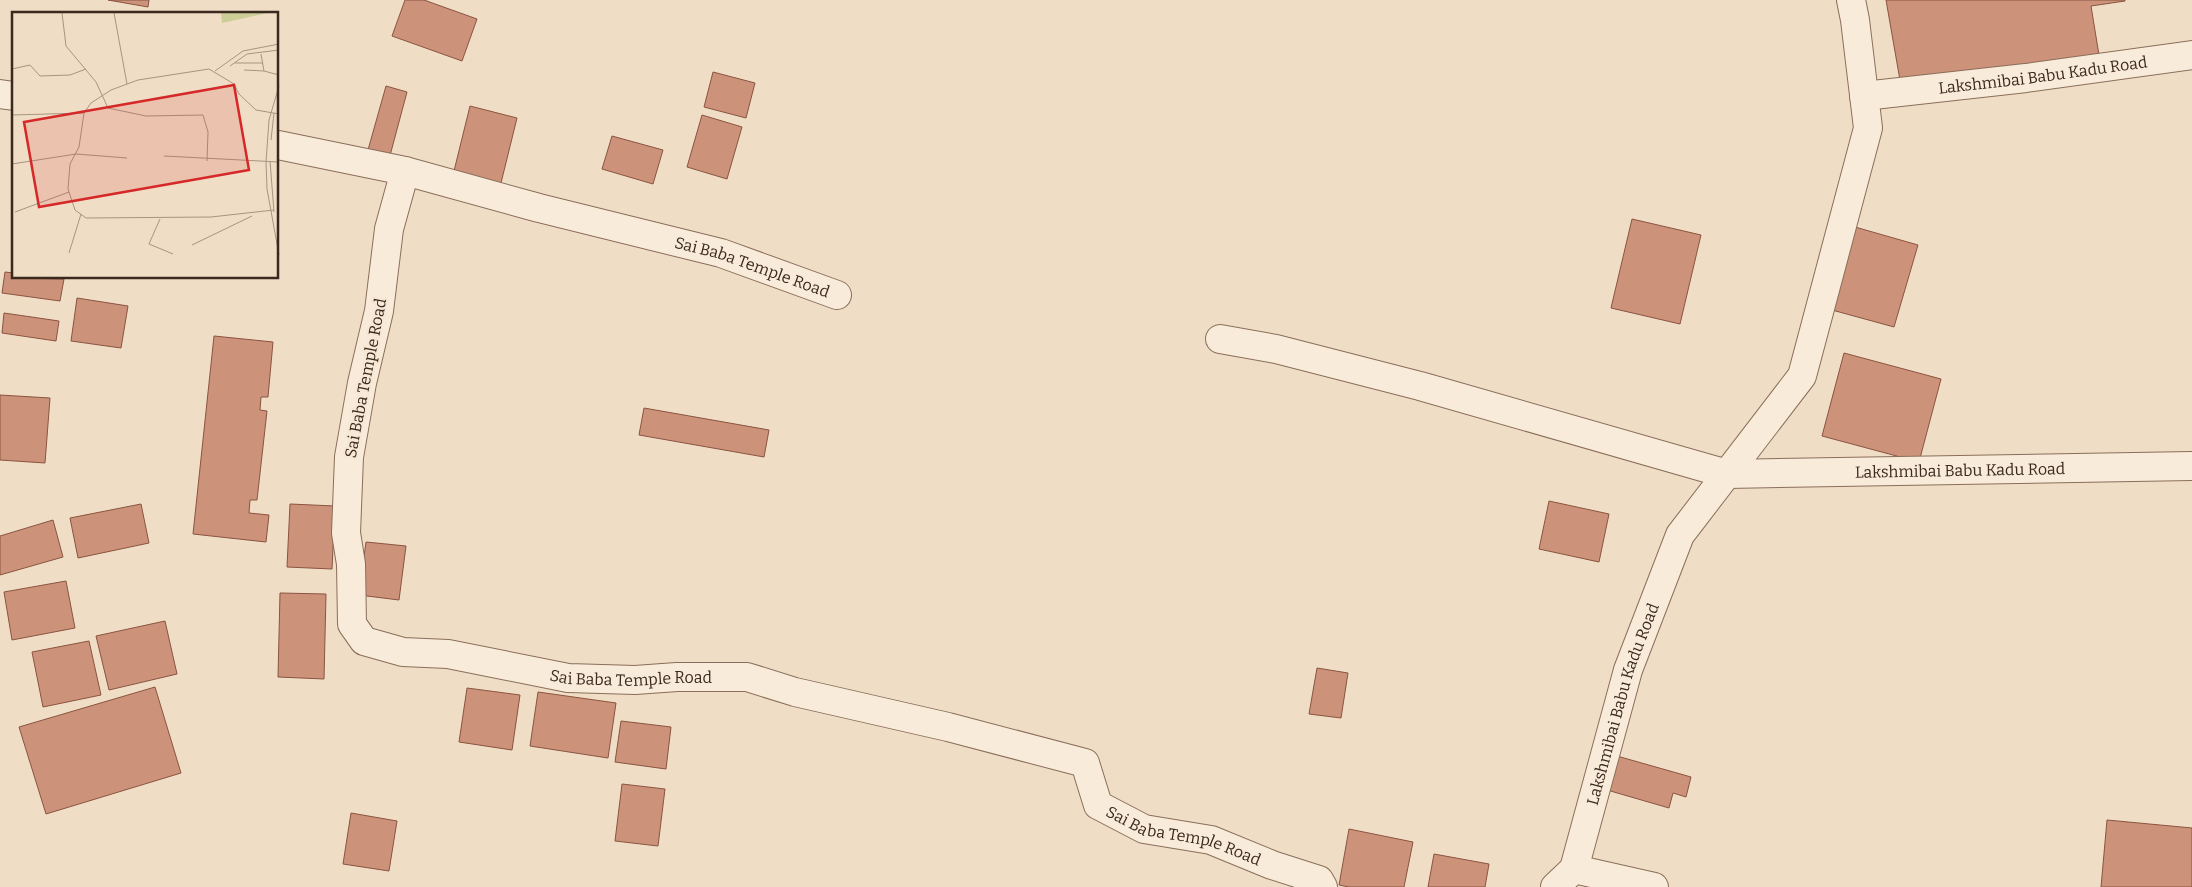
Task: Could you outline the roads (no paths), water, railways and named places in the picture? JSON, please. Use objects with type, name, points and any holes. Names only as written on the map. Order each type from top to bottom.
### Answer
[{"type":"street","name":"Lakshmibai Babu Kadu Road","points":[[1654,887],[1565,878],[1628,670],[1680,535],[1802,376],[1868,128],[1856,20],[1851,0]]},
{"type":"street","name":"Lakshmibai Babu Kadu Road","points":[[1864,96],[2026,78],[2192,55]]},
{"type":"street","name":"Sai Baba Temple Road","points":[[279,145],[406,171],[521,203],[720,254],[837,295]]},
{"type":"street","name":"Sai Baba Temple Road","points":[[406,171],[389,229],[379,311],[362,383],[348,457],[346,533],[351,564],[352,624],[364,641],[403,652],[457,656],[568,678],[635,680],[677,677],[746,677],[795,692],[857,705],[1042,752],[1084,763],[1098,805],[1144,829],[1211,840],[1272,865],[1319,880],[1323,887]]},
{"type":"street","points":[[1220,339],[1276,349],[1420,386],[1727,474]]},
{"type":"street","name":"Lakshmibai Babu Kadu Road","points":[[1727,474],[2192,466]]}]
